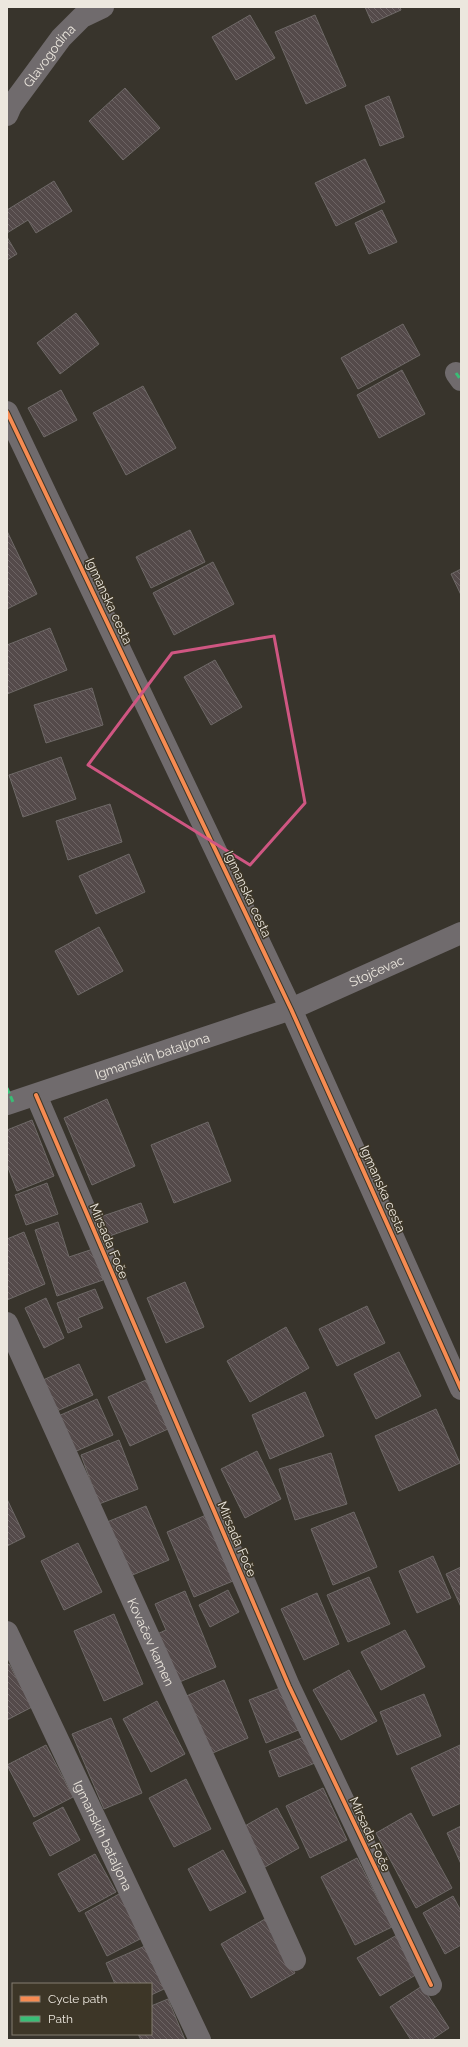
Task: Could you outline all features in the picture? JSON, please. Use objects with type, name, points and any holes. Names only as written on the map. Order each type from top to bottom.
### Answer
[{"type":"street","name":"Glavogodina","points":[[7,115],[11,106],[61,38],[82,17],[103,7]]},
{"type":"street","name":"Igmanska cesta","points":[[7,412],[291,1009],[461,1389]]},
{"type":"street","name":"Stojčevac","points":[[291,1009],[461,933]]},
{"type":"street","name":"Igmanskih bataljona","points":[[9,1098],[36,1095],[291,1009]]},
{"type":"street","name":"Mirsada Foče","points":[[36,1095],[289,1686],[431,1985]]},
{"type":"street","name":"Kovačev kamen","points":[[7,1323],[295,1960]]},
{"type":"street","name":"Igmanskih bataljona","points":[[7,1632],[200,2040]]},
{"type":"highlighted area","points":[[274,636],[305,803],[250,865],[88,765],[172,653]]},
{"type":"building","points":[[365,7],[400,7],[401,10],[372,23]]},
{"type":"building","points":[[250,15],[275,58],[236,80],[212,37]]},
{"type":"building","points":[[315,15],[346,86],[306,104],[275,32]]},
{"type":"building","points":[[125,88],[160,128],[123,160],[89,121]]},
{"type":"building","points":[[389,96],[404,137],[380,146],[365,106]]},
{"type":"building","points":[[365,159],[385,202],[336,226],[315,183]]},
{"type":"building","points":[[54,181],[72,211],[36,233],[28,220],[7,233],[7,210]]},
{"type":"building","points":[[382,210],[397,242],[369,254],[355,223]]},
{"type":"building","points":[[7,237],[17,254],[7,260]]},
{"type":"building","points":[[76,313],[99,344],[60,374],[37,343]]},
{"type":"building","points":[[403,324],[420,355],[358,389],[341,358]]},
{"type":"building","points":[[402,370],[425,414],[379,438],[357,395]]},
{"type":"building","points":[[143,386],[176,448],[126,475],[93,413]]},
{"type":"building","points":[[61,390],[77,420],[44,437],[28,408]]},
{"type":"building","points":[[190,530],[205,562],[151,588],[136,557]]},
{"type":"building","points":[[7,531],[37,594],[7,609]]},
{"type":"building","points":[[213,562],[234,604],[174,635],[153,593]]},
{"type":"building","points":[[461,569],[461,595],[451,574]]},
{"type":"building","points":[[50,628],[67,670],[7,694],[7,645]]},
{"type":"building","points":[[215,660],[242,707],[211,725],[184,677]]},
{"type":"building","points":[[92,688],[103,725],[46,743],[34,705]]},
{"type":"building","points":[[61,757],[76,799],[23,817],[9,775]]},
{"type":"building","points":[[110,804],[122,842],[68,860],[56,821]]},
{"type":"building","points":[[129,854],[145,892],[96,914],[79,876]]},
{"type":"building","points":[[99,927],[123,971],[78,995],[55,951]]},
{"type":"building","points":[[107,1099],[135,1166],[92,1185],[64,1118]]},
{"type":"building","points":[[32,1120],[54,1176],[17,1191],[7,1165],[7,1130]]},
{"type":"building","points":[[208,1122],[231,1181],[174,1203],[151,1145]]},
{"type":"building","points":[[47,1183],[58,1214],[26,1225],[15,1195]]},
{"type":"building","points":[[141,1203],[148,1222],[107,1237],[100,1217]]},
{"type":"building","points":[[58,1222],[69,1257],[93,1249],[103,1280],[57,1296],[35,1230]]},
{"type":"building","points":[[24,1232],[45,1284],[7,1300],[7,1239]]},
{"type":"building","points":[[185,1282],[204,1327],[166,1343],[147,1298]]},
{"type":"building","points":[[95,1289],[103,1308],[78,1318],[82,1327],[68,1333],[57,1303]]},
{"type":"building","points":[[46,1298],[64,1338],[44,1348],[25,1308]]},
{"type":"building","points":[[367,1306],[385,1343],[337,1366],[319,1329]]},
{"type":"building","points":[[286,1327],[309,1368],[250,1402],[227,1361]]},
{"type":"building","points":[[399,1352],[421,1396],[376,1419],[354,1374]]},
{"type":"building","points":[[79,1364],[93,1395],[57,1411],[43,1380]]},
{"type":"building","points":[[146,1380],[168,1429],[130,1446],[108,1397]]},
{"type":"building","points":[[305,1392],[324,1436],[270,1459],[252,1415]]},
{"type":"building","points":[[97,1399],[113,1435],[72,1453],[56,1417]]},
{"type":"building","points":[[436,1409],[460,1463],[399,1491],[375,1436]]},
{"type":"building","points":[[119,1440],[138,1489],[99,1504],[81,1455]]},
{"type":"building","points":[[257,1451],[281,1499],[245,1518],[221,1469]]},
{"type":"building","points":[[331,1453],[347,1504],[295,1520],[279,1469]]},
{"type":"building","points":[[7,1499],[25,1537],[7,1546]]},
{"type":"building","points":[[146,1506],[169,1560],[130,1576],[107,1522]]},
{"type":"building","points":[[354,1512],[377,1567],[333,1585],[311,1529]]},
{"type":"building","points":[[206,1515],[233,1581],[194,1597],[167,1532]]},
{"type":"building","points":[[78,1543],[102,1592],[64,1610],[41,1561]]},
{"type":"building","points":[[433,1556],[451,1598],[417,1613],[399,1571]]},
{"type":"building","points":[[461,1567],[461,1607],[446,1574]]},
{"type":"building","points":[[369,1577],[390,1624],[348,1642],[327,1595]]},
{"type":"building","points":[[228,1590],[239,1612],[210,1627],[199,1605]]},
{"type":"building","points":[[185,1591],[216,1667],[177,1683],[157,1634],[166,1630],[155,1604]]},
{"type":"building","points":[[317,1593],[339,1644],[304,1660],[281,1609]]},
{"type":"building","points":[[114,1614],[143,1684],[104,1701],[74,1631]]},
{"type":"building","points":[[405,1630],[425,1667],[381,1690],[361,1652]]},
{"type":"building","points":[[9,1664],[32,1707],[7,1720],[7,1665]]},
{"type":"building","points":[[349,1670],[377,1721],[341,1740],[313,1690]]},
{"type":"building","points":[[224,1680],[248,1738],[208,1755],[184,1697]]},
{"type":"building","points":[[285,1686],[301,1729],[266,1743],[249,1700]]},
{"type":"building","points":[[424,1694],[441,1736],[397,1755],[380,1712]]},
{"type":"building","points":[[157,1701],[185,1754],[151,1772],[123,1719]]},
{"type":"building","points":[[111,1718],[142,1793],[104,1809],[72,1734]]},
{"type":"building","points":[[304,1737],[315,1763],[279,1777],[269,1751]]},
{"type":"building","points":[[46,1745],[73,1797],[34,1817],[7,1765]]},
{"type":"building","points":[[460,1745],[461,1803],[433,1816],[411,1768]]},
{"type":"building","points":[[186,1779],[211,1829],[174,1847],[149,1798]]},
{"type":"building","points":[[323,1788],[347,1840],[310,1858],[286,1806]]},
{"type":"building","points":[[63,1807],[80,1840],[50,1856],[33,1823]]},
{"type":"building","points":[[277,1808],[299,1848],[265,1867],[243,1827]]},
{"type":"building","points":[[411,1813],[452,1888],[416,1908],[376,1833]]},
{"type":"building","points":[[461,1826],[461,1864],[447,1833]]},
{"type":"building","points":[[223,1850],[246,1892],[210,1911],[188,1869]]},
{"type":"building","points":[[95,1854],[116,1892],[79,1912],[58,1874]]},
{"type":"building","points":[[357,1858],[392,1927],[355,1945],[321,1877]]},
{"type":"building","points":[[119,1894],[142,1938],[107,1956],[85,1913]]},
{"type":"building","points":[[453,1896],[461,1911],[461,1945],[445,1954],[423,1913]]},
{"type":"building","points":[[265,1919],[295,1973],[251,1998],[221,1944]]},
{"type":"building","points":[[397,1935],[419,1973],[380,1996],[357,1958]]},
{"type":"building","points":[[145,1946],[164,1989],[152,1995],[152,1983],[115,1983],[106,1963]]},
{"type":"building","points":[[422,1986],[449,2028],[431,2040],[411,2040],[390,2007]]},
{"type":"building","points":[[168,1999],[185,2040],[141,2040],[138,2035],[152,2035],[152,2006]]},
{"type":"marked path","points":[[456,373],[461,380]]},
{"type":"marked path","points":[[7,1088],[13,1102]]},
{"type":"cycle path","points":[[7,412],[291,1009],[461,1389]]},
{"type":"cycle path","points":[[36,1095],[289,1686],[431,1985]]}]
